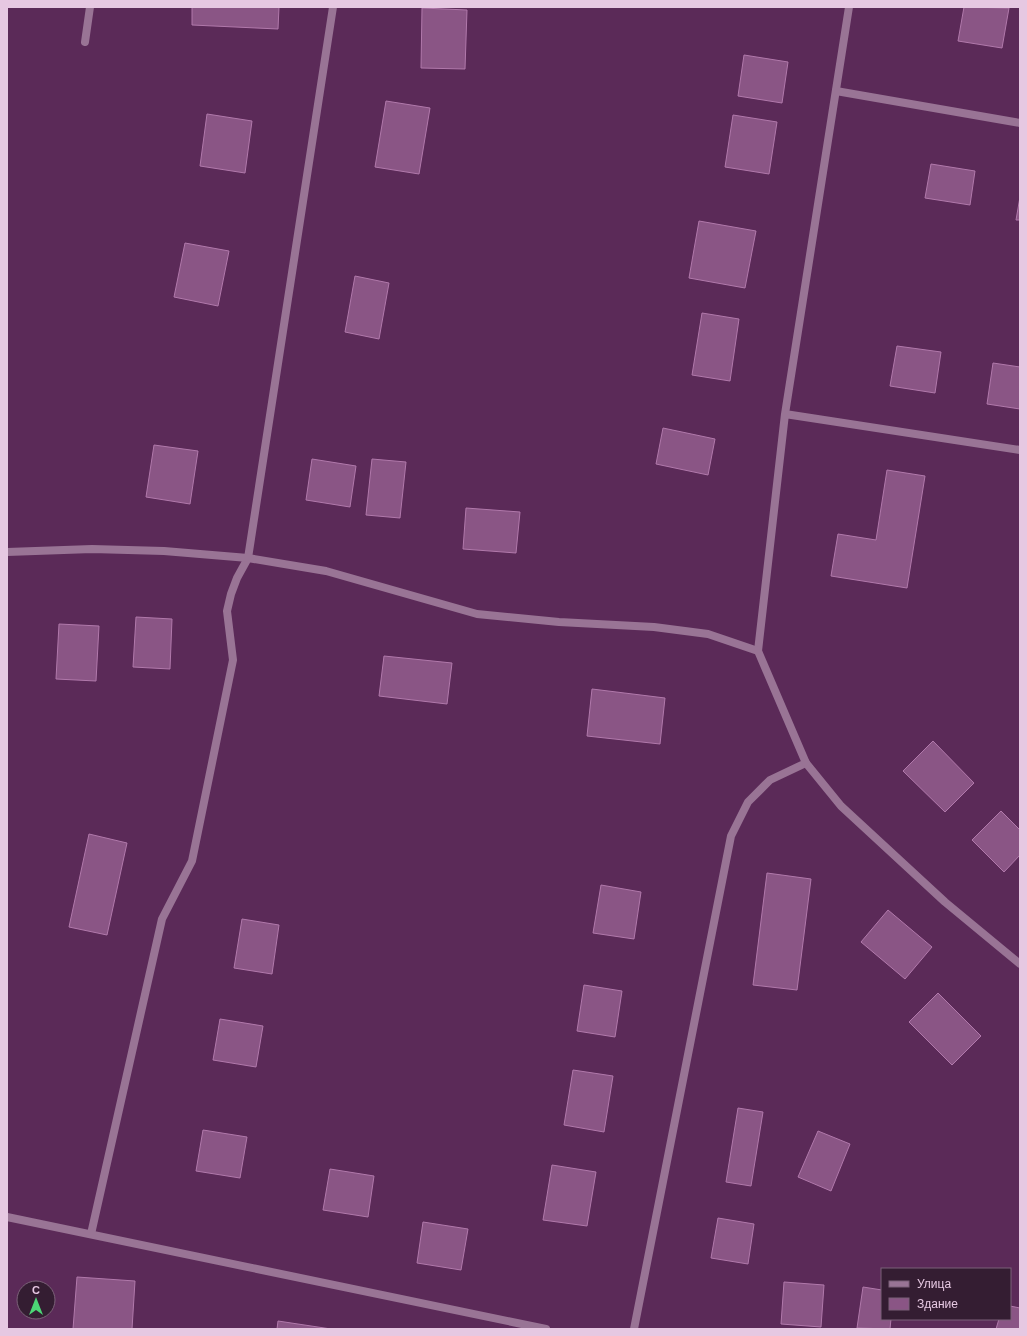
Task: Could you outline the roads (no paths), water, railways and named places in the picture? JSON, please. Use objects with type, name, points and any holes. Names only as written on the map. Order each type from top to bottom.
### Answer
[{"type":"street","points":[[85,42],[90,7]]},
{"type":"street","points":[[91,1234],[162,919],[192,861],[233,660],[227,611],[237,578],[248,558],[333,7]]},
{"type":"street","points":[[849,7],[785,414],[758,651],[806,763],[840,806],[945,902],[1020,964]]},
{"type":"street","points":[[836,91],[1020,123]]},
{"type":"street","points":[[785,414],[1020,450]]},
{"type":"street","points":[[7,552],[92,549],[164,551],[248,558],[326,571],[477,614],[559,622],[654,627],[708,634],[758,651]]},
{"type":"street","points":[[634,1329],[731,836],[748,802],[770,780],[806,763]]},
{"type":"street","points":[[7,1217],[546,1329]]}]
